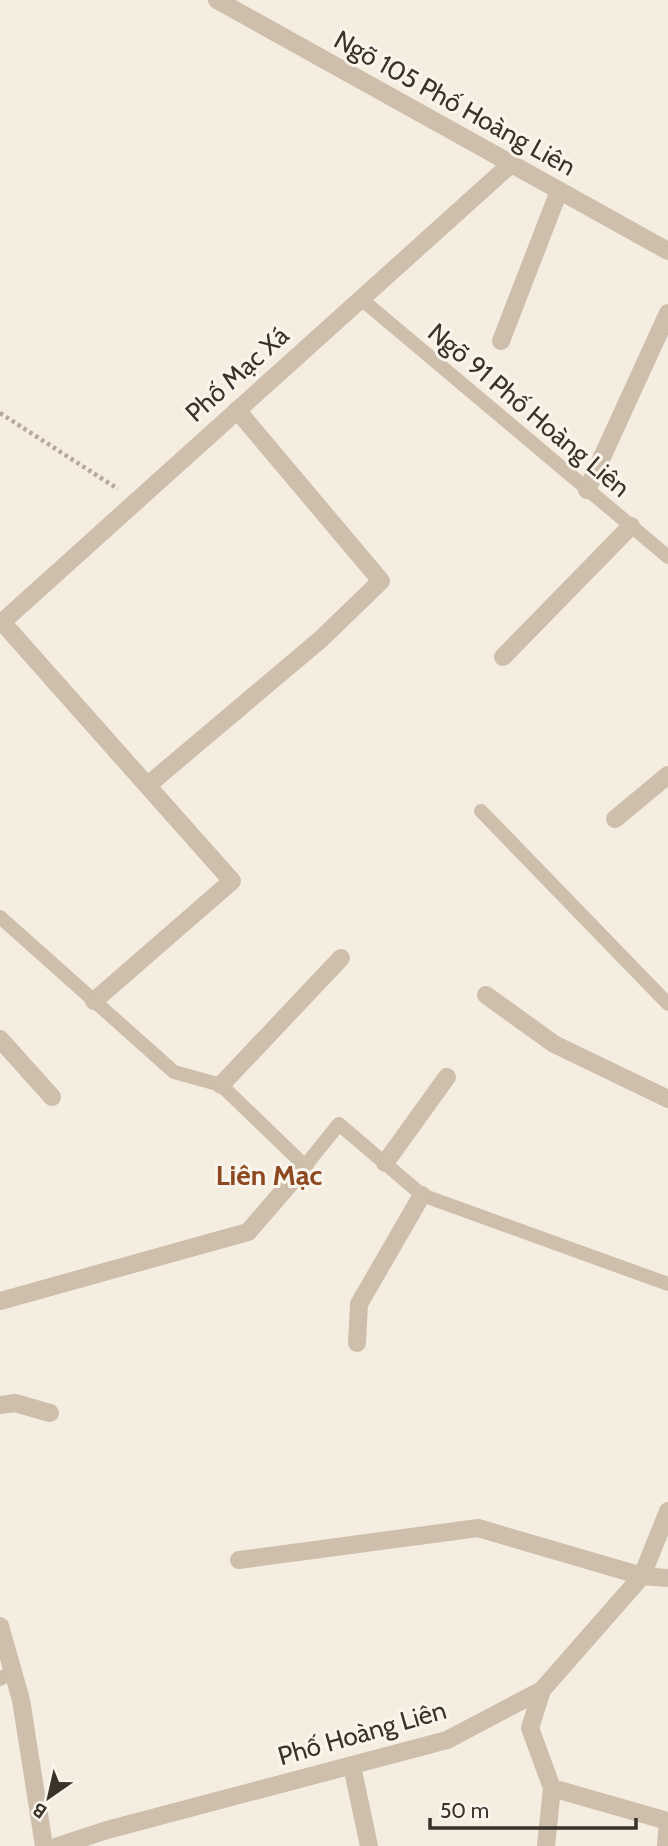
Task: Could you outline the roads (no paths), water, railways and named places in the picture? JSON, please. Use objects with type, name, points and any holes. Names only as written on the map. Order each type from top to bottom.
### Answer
[{"type":"street","name":"Ngõ 105 Phố Hoàng Liên","points":[[217,0],[668,251]]},
{"type":"street","name":"Phố Mạc Xá","points":[[1,623],[511,164]]},
{"type":"street","points":[[501,341],[559,191]]},
{"type":"street","points":[[587,490],[668,313]]},
{"type":"street","points":[[148,785],[321,639],[381,581],[237,410]]},
{"type":"street","points":[[503,657],[631,526]]},
{"type":"street","points":[[1,623],[232,881],[94,1001]]},
{"type":"street","points":[[615,819],[668,775]]},
{"type":"street","points":[[221,1085],[341,958]]},
{"type":"street","points":[[486,995],[554,1044],[668,1098]]},
{"type":"street","points":[[0,1039],[52,1097]]},
{"type":"street","points":[[384,1163],[447,1077]]},
{"type":"street","points":[[0,1301],[248,1232],[306,1166]]},
{"type":"street","points":[[357,1343],[359,1304],[422,1195]]},
{"type":"street","points":[[0,1405],[15,1403],[50,1413]]},
{"type":"street","name":"Phố Hoàng Liên","points":[[58,1846],[107,1830],[447,1741],[542,1689],[642,1576],[668,1511]]},
{"type":"street","points":[[239,1560],[478,1528],[642,1576],[668,1578]]},
{"type":"street","points":[[0,1626],[7,1675],[21,1700],[44,1846]]},
{"type":"street","points":[[542,1689],[530,1728],[552,1788],[546,1846]]},
{"type":"street","points":[[352,1766],[369,1846]]},
{"type":"street","points":[[552,1788],[668,1821],[666,1846]]},
{"type":"lane","name":"Ngõ 91 Phố Hoàng Liên","points":[[360,298],[668,557]]},
{"type":"lane","points":[[481,811],[668,1004]]},
{"type":"lane","points":[[0,917],[174,1072],[221,1085],[306,1166],[339,1124],[422,1195],[668,1283]]},
{"type":"district","name":"Liên Mạc","points":[[269,1175]]}]
